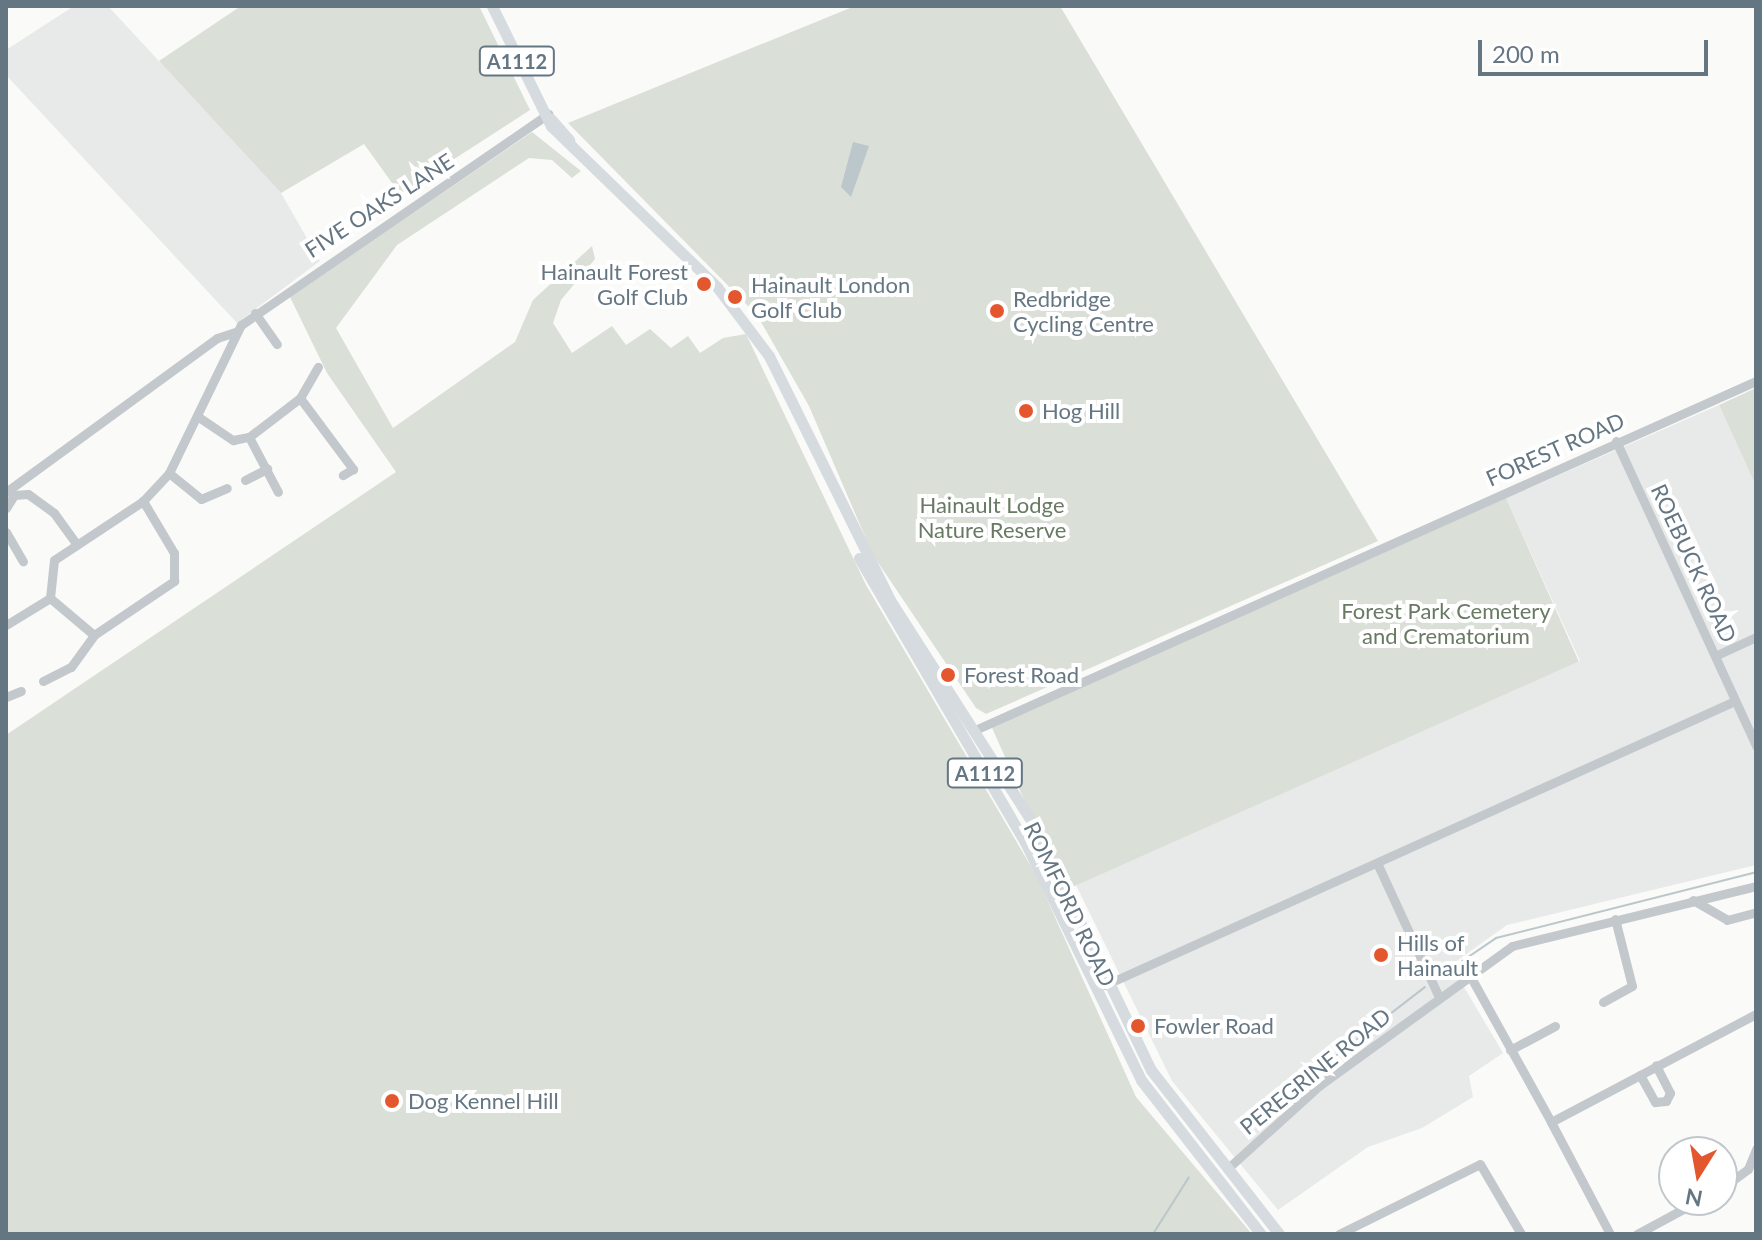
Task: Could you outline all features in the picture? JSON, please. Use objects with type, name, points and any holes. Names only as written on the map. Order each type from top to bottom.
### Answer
[{"type":"main road","name":"ROMFORD ROAD","points":[[492,6],[549,116],[736,310],[783,380],[890,600],[1033,824],[1151,1070],[1279,1234]]},
{"type":"main road","name":"ROMFORD ROAD","points":[[810,437],[882,604],[1025,842],[1094,990],[1157,1104],[1261,1234]]},
{"type":"street","name":"FIVE OAKS LANE","points":[[50,598],[54,560],[143,501],[169,473],[200,418],[236,332],[255,313],[549,116]]},
{"type":"street","points":[[255,313],[277,344]]},
{"type":"street","name":"FIVE OAKS LANE","points":[[6,492],[217,338],[236,332]]},
{"type":"street","points":[[200,418],[233,440],[249,437],[300,398],[318,367]]},
{"type":"street","name":"FOREST ROAD","points":[[975,730],[1756,381]]},
{"type":"street","points":[[300,398],[353,469],[343,475]]},
{"type":"street","points":[[249,437],[278,492]]},
{"type":"street","name":"ROEBUCK ROAD","points":[[1616,441],[1717,655],[1756,746]]},
{"type":"street","points":[[245,480],[267,469]]},
{"type":"street","points":[[169,473],[201,499],[227,488]]},
{"type":"street","points":[[6,508],[14,495],[28,494],[54,513],[77,545]]},
{"type":"street","points":[[43,681],[71,667],[94,635],[174,581],[174,553],[143,501]]},
{"type":"street","points":[[6,532],[23,561]]},
{"type":"street","points":[[6,625],[50,598],[94,635]]},
{"type":"street","points":[[1717,655],[1756,637]]},
{"type":"street","points":[[6,697],[21,691]]},
{"type":"street","points":[[1094,990],[1735,701]]},
{"type":"street","points":[[1377,863],[1438,995]]},
{"type":"street","name":"PEREGRINE ROAD","points":[[1227,1169],[1320,1085],[1468,972],[1512,946],[1756,886]]},
{"type":"street","points":[[1693,900],[1727,920],[1756,912]]},
{"type":"street","points":[[1603,1002],[1632,986],[1615,919]]},
{"type":"street","points":[[1468,972],[1610,1234]]},
{"type":"street","points":[[1551,1122],[1756,1015]]},
{"type":"street","points":[[1510,1050],[1555,1026]]},
{"type":"street","points":[[1640,1075],[1655,1102],[1666,1101],[1670,1093],[1656,1065]]},
{"type":"street","points":[[1738,1176],[1748,1169],[1756,1149]]},
{"type":"street","points":[[1339,1234],[1480,1164],[1521,1234]]},
{"type":"street","points":[[1637,1234],[1670,1216]]},
{"type":"shaded area","points":[[74,6],[108,6],[281,193],[320,261],[237,323],[6,75],[6,50]]},
{"type":"shaded area","points":[[853,142],[869,146],[851,197],[841,187]]},
{"type":"shaded area","points":[[1719,405],[1756,486],[1756,865],[1507,925],[1451,965],[1503,1053],[1469,1076],[1473,1097],[1422,1128],[1368,1147],[1278,1210],[1172,1081],[1075,883],[1580,661],[1506,498]]},
{"type":"green space","points":[[241,6],[479,6],[530,110],[400,194],[364,144],[281,193],[159,61]]},
{"type":"green space","name":"Redbridge Cycling Centre","points":[[855,6],[1060,6],[1378,541],[986,714],[976,708],[873,555],[809,406],[757,315],[568,123]]},
{"type":"green space","points":[[532,132],[581,171],[572,178],[552,160],[529,158],[397,245],[336,328],[393,428],[515,342],[533,300],[592,246],[595,259],[561,300],[553,323],[572,353],[612,326],[626,345],[650,329],[671,348],[688,336],[700,353],[723,338],[746,334],[866,585],[1036,875],[1136,1097],[1252,1234],[6,1234],[6,735],[396,472],[327,373],[290,297]]},
{"type":"green space","points":[[1756,388],[1756,486],[1719,405]]},
{"type":"green space","name":"Forest Park Cemetery and Crematorium","points":[[1506,498],[1579,662],[1064,891],[992,727]]},
{"type":"waterway","points":[[1436,979],[1496,938],[1756,872]]},
{"type":"waterway","points":[[1337,1055],[1425,987]]},
{"type":"waterway","points":[[1153,1234],[1189,1177]]},
{"type":"place","name":"Hainault Forest Golf Club","points":[[704,284]]},
{"type":"place","name":"Hainault London Golf Club","points":[[735,297]]},
{"type":"place","name":"Redbridge Cycling Centre","points":[[997,311]]},
{"type":"place","name":"Hog Hill","points":[[1026,411]]},
{"type":"place","name":"Forest Road","points":[[948,675]]},
{"type":"place","name":"Hills of Hainault","points":[[1381,955]]},
{"type":"place","name":"Fowler Road","points":[[1138,1026]]},
{"type":"place","name":"Dog Kennel Hill","points":[[392,1101]]},
{"type":"park label","name":"Hainault Lodge Nature Reserve","points":[[992,516]]}]
